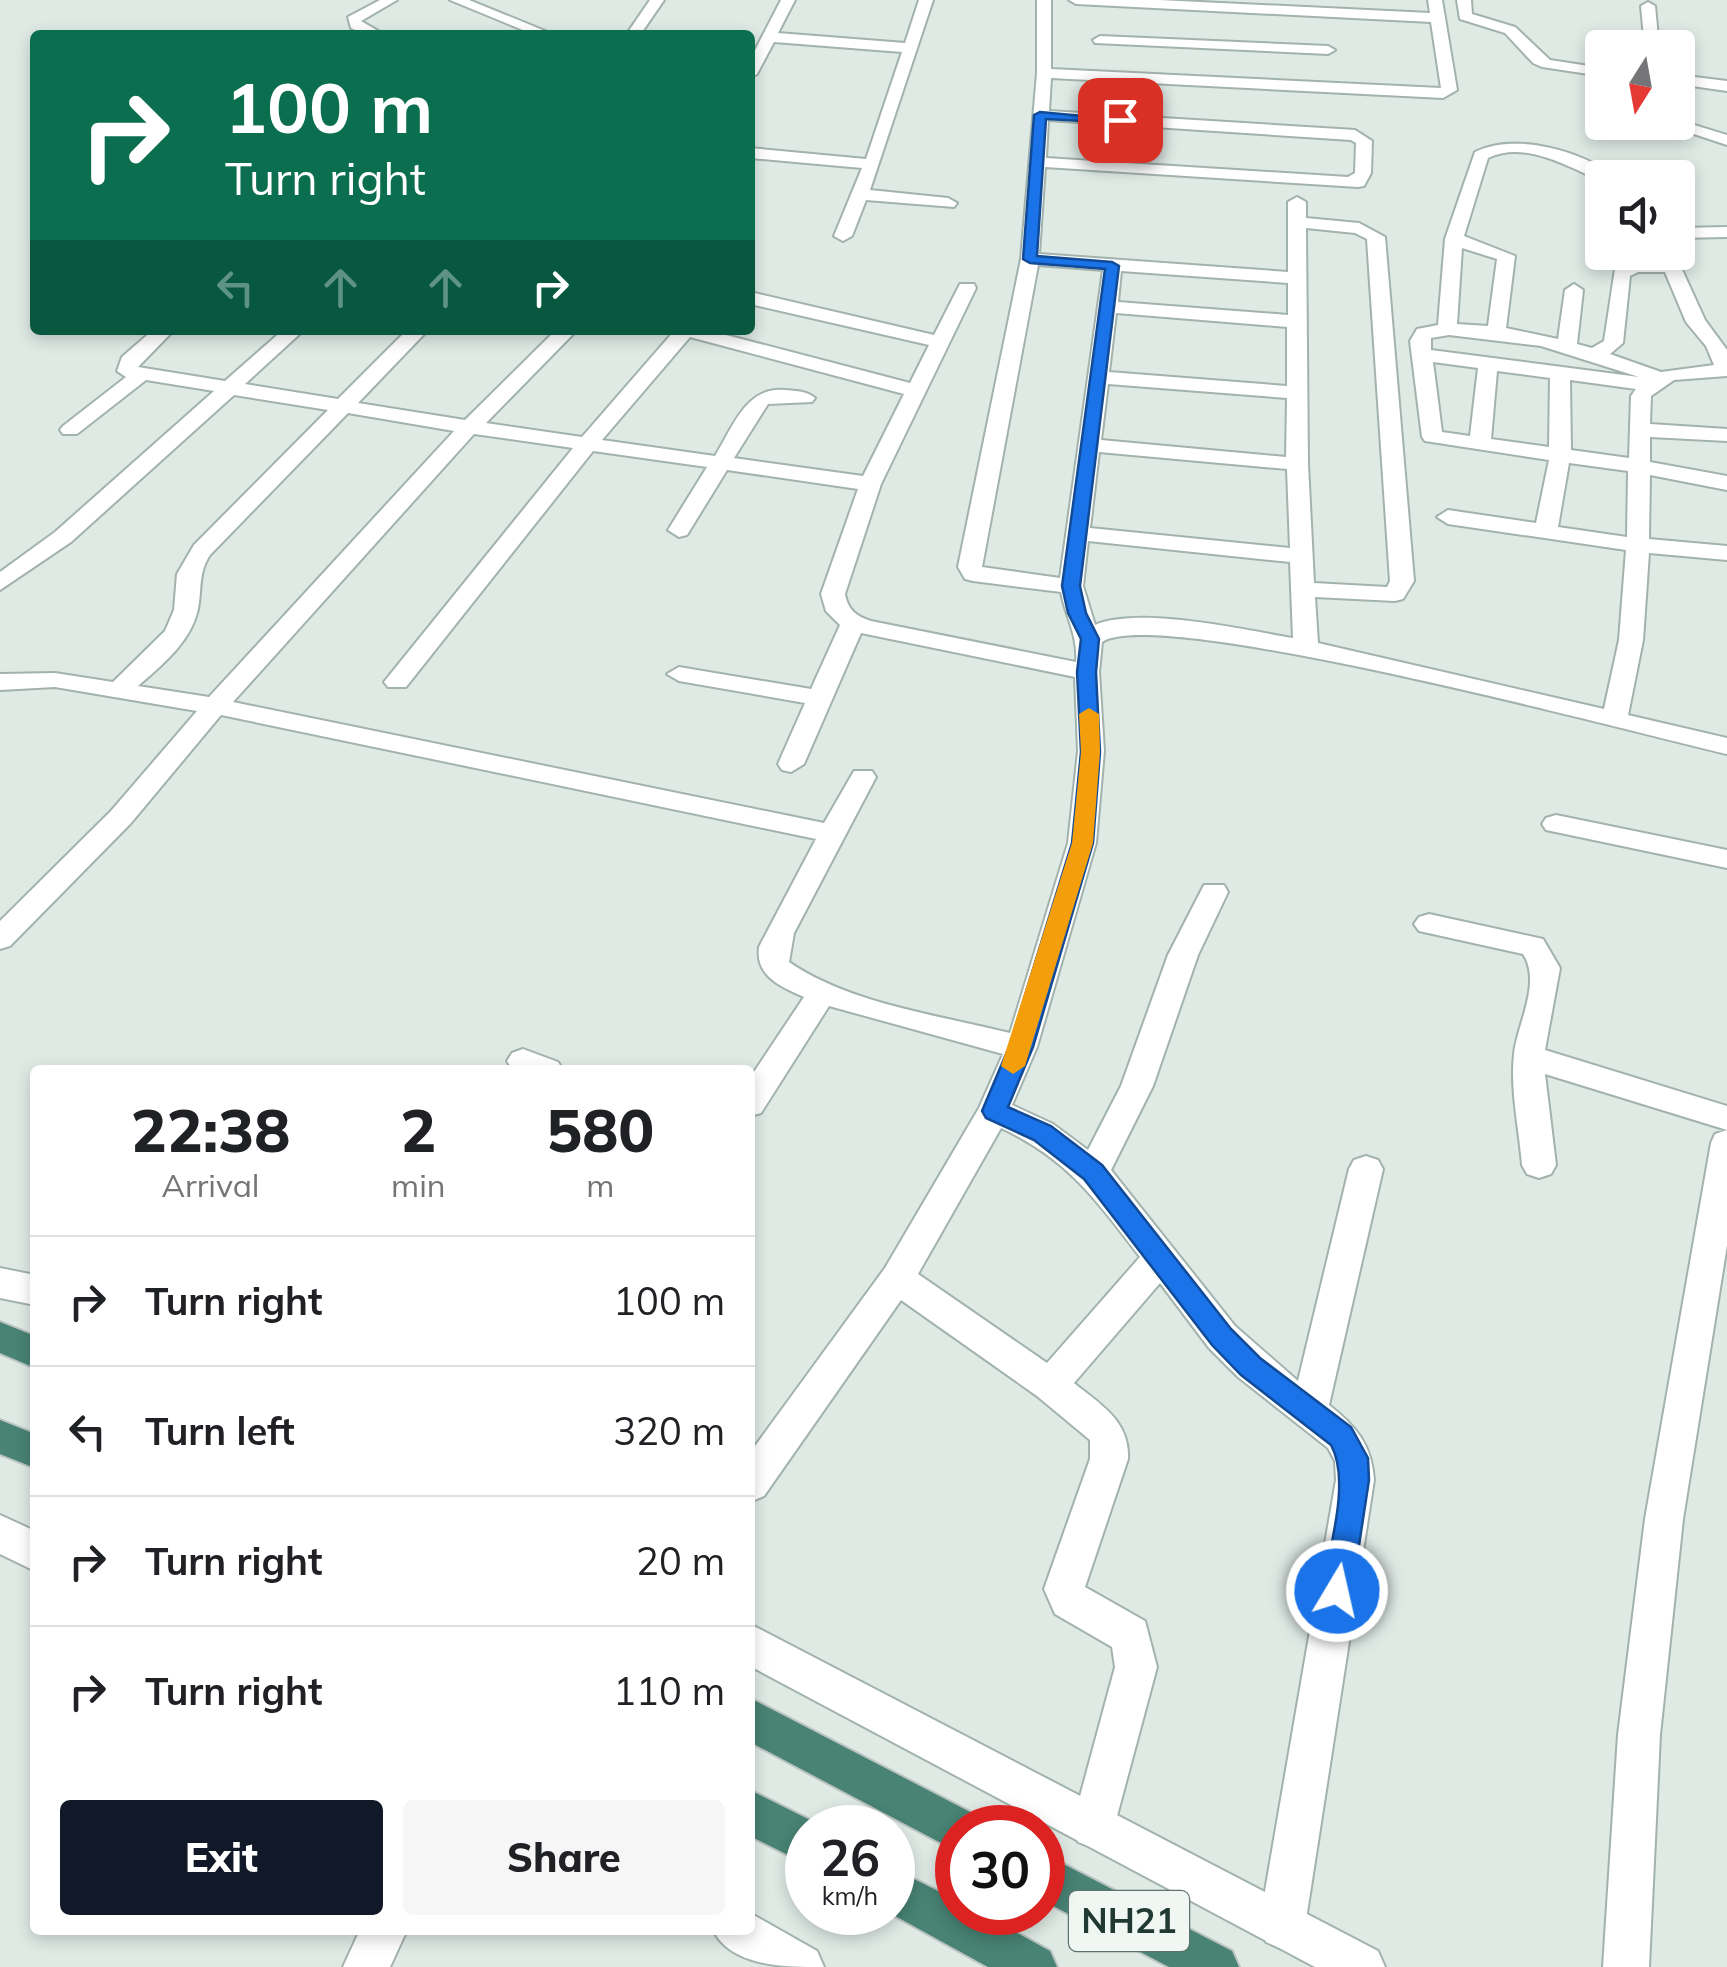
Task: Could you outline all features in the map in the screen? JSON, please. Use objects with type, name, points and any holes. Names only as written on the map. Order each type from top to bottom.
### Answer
[{"type":"highway","points":[[0,1337],[30,1350]]},
{"type":"highway","points":[[0,1437],[30,1449]]},
{"type":"highway","points":[[755,1723],[935,1818]]},
{"type":"highway","points":[[755,1815],[785,1831]]},
{"type":"highway","name":"NH21","points":[[1065,1887],[1216,1967]]},
{"type":"highway","name":"NH21","points":[[915,1902],[1034,1967]]},
{"type":"street","points":[[362,30],[353,20],[390,0]]},
{"type":"street","points":[[457,0],[535,30]]},
{"type":"street","points":[[474,7],[502,0]]},
{"type":"street","points":[[637,30],[657,0]]},
{"type":"street","points":[[755,64],[788,0]]},
{"type":"street","points":[[842,236],[872,164],[926,0]]},
{"type":"street","points":[[1044,0],[1044,73],[1030,259],[970,566],[973,574],[988,578],[1071,586]]},
{"type":"street","points":[[1076,0],[1438,18]]},
{"type":"street","points":[[1038,162],[1238,128],[1330,89],[1432,94],[1449,90],[1434,0]]},
{"type":"street","points":[[1464,0],[1465,16],[1510,30],[1538,60],[1585,69]]},
{"type":"street","points":[[1097,76],[1102,2]]},
{"type":"street","points":[[1648,6],[1650,30]]},
{"type":"street","points":[[1326,14],[1330,89]]},
{"type":"street","points":[[769,37],[909,48]]},
{"type":"street","points":[[1100,40],[1328,50]]},
{"type":"street","points":[[1040,115],[1238,128],[1338,132],[1364,141],[1363,173],[1358,182],[1297,179],[1238,128],[1097,76],[1044,73]]},
{"type":"street","points":[[1695,82],[1727,86]]},
{"type":"street","points":[[1695,131],[1727,140]]},
{"type":"street","points":[[1447,330],[1454,239],[1481,155],[1489,149],[1510,147],[1542,152],[1585,169]]},
{"type":"street","points":[[755,153],[872,164]]},
{"type":"street","points":[[1297,179],[1297,464],[1306,648]]},
{"type":"street","points":[[861,194],[948,202]]},
{"type":"street","points":[[1298,222],[1360,228],[1376,237],[1402,581],[1395,594],[1304,588]]},
{"type":"street","points":[[1695,229],[1727,232]]},
{"type":"street","points":[[1454,239],[1506,256],[1496,335]]},
{"type":"street","points":[[1030,259],[1298,278]]},
{"type":"street","points":[[755,1477],[897,1278],[994,1111],[1021,1047],[1082,843],[1090,752],[1090,639],[1077,613],[1071,586],[1112,266]]},
{"type":"street","points":[[1598,353],[1613,343],[1620,273],[1628,270]]},
{"type":"street","points":[[1422,355],[1653,381],[1727,370],[1696,322],[1673,270]]},
{"type":"street","points":[[967,288],[870,484],[833,594],[839,615],[853,623],[1087,672]]},
{"type":"street","points":[[1567,346],[1574,290]]},
{"type":"street","points":[[755,299],[940,342]]},
{"type":"street","points":[[1107,307],[1299,322]]},
{"type":"street","points":[[1653,381],[1598,353],[1567,346],[1447,330],[1424,333],[1420,340],[1432,437],[1638,466],[1727,483]]},
{"type":"street","points":[[159,335],[125,367],[140,375],[469,427],[870,484]]},
{"type":"street","points":[[0,583],[62,536],[288,335]]},
{"type":"street","points":[[120,689],[176,631],[186,611],[188,570],[202,550],[413,335]]},
{"type":"street","points":[[0,939],[121,817],[215,706],[469,427],[562,335]]},
{"type":"street","points":[[396,682],[588,443],[682,335]]},
{"type":"street","points":[[705,335],[916,391]]},
{"type":"street","points":[[1480,446],[1488,363]]},
{"type":"street","points":[[1546,532],[1560,456],[1560,372]]},
{"type":"street","points":[[70,430],[140,375]]},
{"type":"street","points":[[1097,377],[1298,392]]},
{"type":"street","points":[[1614,720],[1630,657],[1640,396],[1653,381]]},
{"type":"street","points":[[679,530],[760,400],[772,395],[804,398]]},
{"type":"street","points":[[1639,430],[1727,435]]},
{"type":"street","points":[[1088,445],[1297,464]]},
{"type":"street","points":[[1448,517],[1637,545],[1727,553]]},
{"type":"street","points":[[1075,533],[1303,556]]},
{"type":"street","points":[[791,764],[853,623]]},
{"type":"street","points":[[1090,639],[1106,628],[1143,626],[1216,632],[1306,648],[1727,746]]},
{"type":"street","points":[[680,674],[820,698]]},
{"type":"street","points":[[0,682],[55,680],[215,706],[833,834]]},
{"type":"street","points":[[863,777],[772,952],[774,966],[790,980],[822,993],[1021,1047]]},
{"type":"street","points":[[1556,824],[1727,859]]},
{"type":"street","points":[[1093,1172],[1136,1086],[1183,955],[1214,892]]},
{"type":"street","points":[[1430,924],[1532,946],[1542,953],[1546,970],[1528,1057],[1539,1165]]},
{"type":"street","points":[[755,1096],[822,993]]},
{"type":"street","points":[[1528,1057],[1727,1118]]},
{"type":"street","points":[[994,1111],[1042,1133],[1093,1172],[1222,1337],[1250,1366],[1341,1436],[1354,1458],[1355,1480],[1282,1926]]},
{"type":"street","points":[[1626,1967],[1639,1735],[1664,1520],[1727,1144]]},
{"type":"street","points":[[1308,1412],[1366,1169]]},
{"type":"street","points":[[1050,1385],[1160,1256]]},
{"type":"street","points":[[897,1278],[1050,1385],[1104,1429],[1110,1443],[1064,1590],[1069,1600],[1131,1634],[1136,1650],[1136,1668],[1094,1826]]},
{"type":"street","points":[[0,1283],[30,1289]]},
{"type":"street","points":[[0,1534],[30,1549]]},
{"type":"street","points":[[755,1647],[1362,1967]]},
{"type":"street","points":[[366,1967],[382,1935]]},
{"type":"street","points":[[745,1935],[801,1967]]},
{"type":"slow traffic","points":[[1013,1066],[1082,843],[1090,752],[1089,714]]},
{"type":"route","points":[[1120,120],[1040,115],[1030,259],[1112,266],[1071,586],[1077,613],[1090,639],[1090,752],[1082,843],[1021,1047],[994,1111],[1042,1133],[1093,1172],[1222,1337],[1250,1366],[1341,1436],[1354,1458],[1355,1480],[1337,1591]]}]
